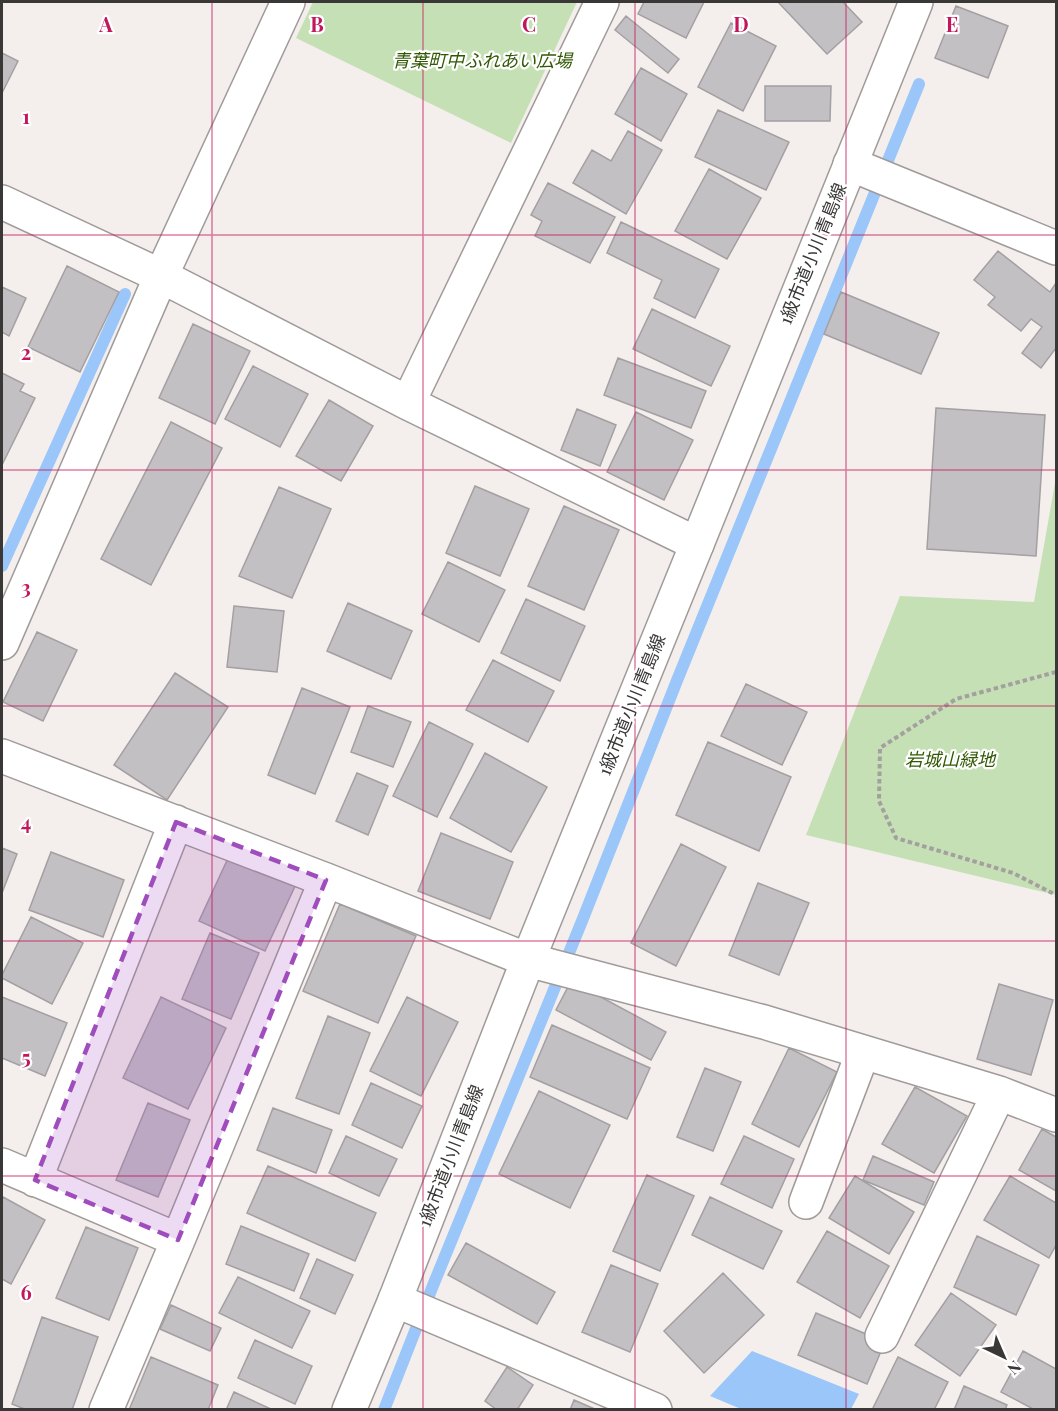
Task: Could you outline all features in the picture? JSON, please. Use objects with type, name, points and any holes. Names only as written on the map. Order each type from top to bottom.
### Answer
[{"type":"street","points":[[2,643],[160,276],[288,2]]},
{"type":"street","points":[[408,403],[602,2]]},
{"type":"street","name":"1級市道小川青島線","points":[[349,1410],[395,1300],[528,960],[916,2]]},
{"type":"street","points":[[850,164],[1056,248]]},
{"type":"street","points":[[2,202],[160,276],[408,403],[697,544]]},
{"type":"street","points":[[2,756],[528,960],[764,1022],[999,1093],[1056,1115]]},
{"type":"street","points":[[35,1180],[176,822]]},
{"type":"street","points":[[106,1410],[326,880]]},
{"type":"street","points":[[806,1202],[863,1052]]},
{"type":"street","points":[[882,1336],[999,1093]]},
{"type":"street","points":[[2,1165],[178,1240]]},
{"type":"street","points":[[395,1300],[428,1312],[654,1410]]},
{"type":"path","points":[[1056,672],[956,699],[880,748],[879,801],[896,838],[1013,873],[1056,895]]},
{"type":"highlighted area","points":[[176,822],[326,880],[178,1240],[35,1180]]},
{"type":"green space","name":"青葉町中ふれあい広場","points":[[313,2],[577,2],[511,143],[296,38]]},
{"type":"green space","name":"岩城山緑地","points":[[1056,477],[1056,895],[806,835],[900,596],[1034,602]]},
{"type":"water","points":[[752,1351],[859,1394],[851,1409],[741,1409],[710,1396]]},
{"type":"building","points":[[644,2],[704,2],[686,38],[638,14]]},
{"type":"building","points":[[778,2],[843,2],[862,22],[827,54]]},
{"type":"building","points":[[956,6],[1008,26],[988,78],[935,58]]},
{"type":"building","points":[[626,16],[679,59],[668,73],[615,30]]},
{"type":"building","points":[[731,23],[776,46],[743,111],[698,87]]},
{"type":"building","points":[[2,53],[18,61],[2,93]]},
{"type":"building","points":[[641,68],[687,94],[661,141],[615,114]]},
{"type":"building","points":[[765,86],[831,86],[830,121],[765,121]]},
{"type":"building","points":[[718,110],[789,142],[766,190],[695,157]]},
{"type":"building","points":[[628,131],[662,150],[626,214],[573,183],[592,150],[611,161]]},
{"type":"building","points":[[709,169],[761,198],[727,259],[675,231]]},
{"type":"building","points":[[548,183],[615,217],[590,263],[535,236],[542,221],[531,215]]},
{"type":"building","points":[[621,222],[719,269],[695,318],[654,298],[662,280],[607,253]]},
{"type":"building","points":[[998,251],[1050,292],[1056,283],[1056,348],[1041,368],[1022,353],[1042,327],[1031,319],[1021,331],[988,305],[995,297],[974,280]]},
{"type":"building","points":[[67,266],[119,292],[80,372],[28,347]]},
{"type":"building","points":[[2,287],[26,298],[9,336],[2,332]]},
{"type":"building","points":[[841,292],[939,333],[921,374],[824,334]]},
{"type":"building","points":[[652,309],[730,346],[711,386],[633,349]]},
{"type":"building","points":[[193,324],[250,351],[215,424],[159,398]]},
{"type":"building","points":[[618,358],[706,391],[691,428],[604,395]]},
{"type":"building","points":[[253,366],[308,394],[280,447],[225,419]]},
{"type":"building","points":[[2,373],[24,384],[20,391],[35,398],[2,465]]},
{"type":"building","points":[[329,400],[373,426],[341,481],[296,456]]},
{"type":"building","points":[[936,408],[1045,415],[1036,556],[927,549]]},
{"type":"building","points":[[577,409],[616,425],[600,466],[561,450]]},
{"type":"building","points":[[636,412],[693,440],[664,500],[607,472]]},
{"type":"building","points":[[171,422],[222,448],[151,585],[101,559]]},
{"type":"building","points":[[475,486],[529,509],[500,576],[446,553]]},
{"type":"building","points":[[279,487],[331,509],[292,598],[239,576]]},
{"type":"building","points":[[564,506],[619,530],[584,610],[528,586]]},
{"type":"building","points":[[448,562],[505,590],[479,642],[422,614]]},
{"type":"building","points":[[526,599],[585,626],[560,681],[501,653]]},
{"type":"building","points":[[348,603],[412,631],[391,679],[327,651]]},
{"type":"building","points":[[234,606],[284,611],[277,672],[227,667]]},
{"type":"building","points":[[37,632],[77,650],[43,721],[3,702]]},
{"type":"building","points":[[493,660],[554,691],[528,742],[466,710]]},
{"type":"building","points":[[175,673],[228,707],[167,800],[114,765]]},
{"type":"building","points":[[746,684],[807,712],[782,765],[721,736]]},
{"type":"building","points":[[302,688],[350,707],[315,794],[268,775]]},
{"type":"building","points":[[368,706],[411,722],[393,767],[351,752]]},
{"type":"building","points":[[429,722],[473,744],[437,817],[393,796]]},
{"type":"building","points":[[708,742],[791,777],[759,851],[676,815]]},
{"type":"building","points":[[485,753],[547,787],[511,852],[450,818]]},
{"type":"building","points":[[357,773],[388,786],[368,835],[336,821]]},
{"type":"building","points":[[441,833],[513,862],[490,919],[418,891]]},
{"type":"building","points":[[681,844],[726,867],[676,966],[631,943]]},
{"type":"building","points":[[2,848],[17,854],[2,893]]},
{"type":"building","points":[[51,852],[124,880],[103,937],[29,910]]},
{"type":"building","points":[[230,854],[296,884],[265,951],[199,921]]},
{"type":"building","points":[[758,883],[809,903],[779,975],[729,955]]},
{"type":"building","points":[[340,904],[416,936],[378,1023],[303,991]]},
{"type":"building","points":[[31,917],[83,943],[52,1004],[2,978]]},
{"type":"building","points":[[210,933],[259,953],[231,1019],[182,999]]},
{"type":"building","points":[[571,981],[666,1032],[651,1060],[556,1010]]},
{"type":"building","points":[[999,984],[1053,1000],[1031,1075],[977,1059]]},
{"type":"building","points":[[2,997],[67,1023],[45,1076],[2,1058]]},
{"type":"building","points":[[161,997],[226,1028],[188,1109],[123,1078]]},
{"type":"building","points":[[407,997],[458,1022],[421,1096],[370,1071]]},
{"type":"building","points":[[328,1016],[370,1033],[339,1114],[296,1098]]},
{"type":"building","points":[[552,1025],[650,1068],[627,1119],[530,1077]]},
{"type":"building","points":[[789,1048],[837,1072],[799,1147],[752,1124]]},
{"type":"building","points":[[705,1068],[741,1082],[713,1151],[677,1137]]},
{"type":"building","points":[[371,1083],[422,1106],[402,1148],[352,1125]]},
{"type":"building","points":[[915,1087],[967,1116],[934,1173],[882,1144]]},
{"type":"building","points":[[539,1091],[610,1125],[570,1208],[499,1174]]},
{"type":"building","points":[[148,1103],[190,1120],[158,1197],[116,1180]]},
{"type":"building","points":[[273,1108],[332,1130],[316,1173],[257,1150]]},
{"type":"building","points":[[1042,1129],[1056,1137],[1056,1191],[1019,1170]]},
{"type":"building","points":[[346,1136],[397,1159],[379,1196],[329,1173]]},
{"type":"building","points":[[744,1136],[794,1159],[772,1208],[721,1184]]},
{"type":"building","points":[[873,1156],[934,1182],[924,1205],[863,1180]]},
{"type":"building","points":[[268,1166],[376,1213],[355,1261],[247,1213]]},
{"type":"building","points":[[647,1175],[694,1196],[660,1271],[613,1251]]},
{"type":"building","points":[[855,1176],[914,1212],[889,1254],[829,1218]]},
{"type":"building","points":[[1010,1176],[1056,1203],[1056,1245],[1049,1258],[984,1220]]},
{"type":"building","points":[[3,1197],[45,1220],[11,1284],[2,1279]]},
{"type":"building","points":[[710,1197],[782,1231],[763,1269],[692,1235]]},
{"type":"building","points":[[241,1226],[309,1254],[294,1291],[226,1264]]},
{"type":"building","points":[[86,1227],[138,1248],[109,1320],[56,1298]]},
{"type":"building","points":[[827,1231],[889,1266],[860,1318],[797,1282]]},
{"type":"building","points":[[977,1236],[1039,1265],[1016,1315],[954,1287]]},
{"type":"building","points":[[466,1243],[555,1292],[537,1324],[448,1275]]},
{"type":"building","points":[[317,1259],[353,1275],[335,1314],[300,1298]]},
{"type":"building","points":[[611,1265],[658,1284],[630,1352],[582,1332]]},
{"type":"building","points":[[723,1273],[764,1315],[704,1373],[664,1331]]},
{"type":"building","points":[[238,1277],[310,1311],[292,1348],[219,1313]]},
{"type":"building","points":[[951,1293],[996,1325],[960,1376],[915,1345]]},
{"type":"building","points":[[171,1305],[221,1328],[210,1351],[160,1329]]},
{"type":"building","points":[[816,1313],[885,1342],[867,1384],[798,1355]]},
{"type":"building","points":[[42,1317],[98,1337],[72,1410],[27,1410],[12,1404]]},
{"type":"building","points":[[255,1340],[312,1366],[295,1404],[238,1378]]},
{"type":"building","points":[[1023,1351],[1056,1369],[1056,1410],[1035,1410],[1001,1392]]},
{"type":"building","points":[[151,1357],[218,1385],[208,1410],[129,1410]]},
{"type":"building","points":[[898,1357],[948,1382],[934,1410],[872,1410]]},
{"type":"building","points":[[507,1367],[533,1385],[517,1410],[497,1410],[485,1401]]},
{"type":"building","points":[[964,1386],[1007,1405],[1005,1410],[954,1410]]},
{"type":"building","points":[[234,1392],[273,1410],[226,1410]]},
{"type":"building","points":[[574,1400],[597,1410],[570,1410]]},
{"type":"waterway","points":[[384,1410],[919,84]]},
{"type":"waterway","points":[[2,566],[125,294]]}]
